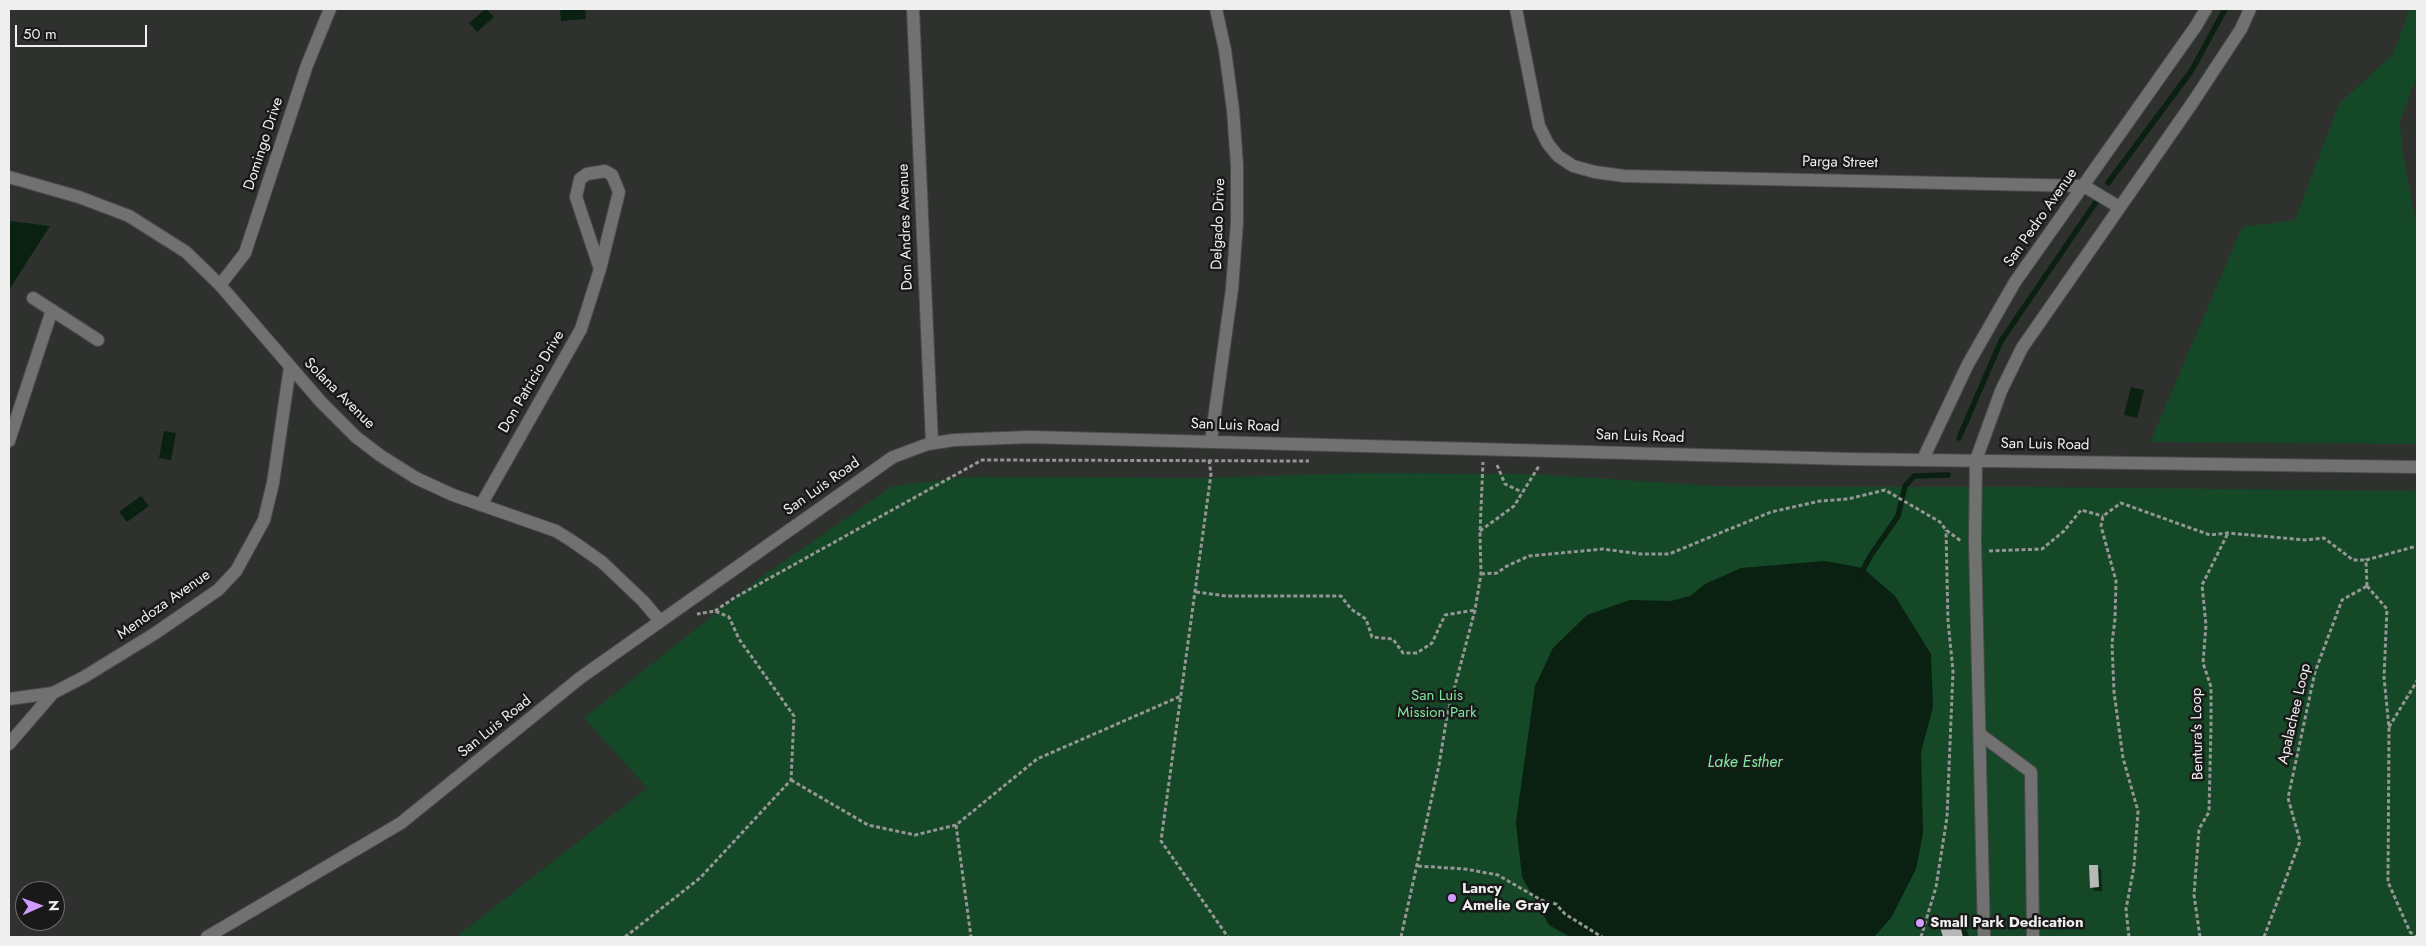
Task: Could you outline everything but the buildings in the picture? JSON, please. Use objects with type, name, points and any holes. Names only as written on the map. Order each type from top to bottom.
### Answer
[{"type":"street","name":"Domingo Drive","points":[[220,285],[245,253],[307,65],[330,9]]},
{"type":"street","name":"Don Andres Avenue","points":[[914,9],[932,443]]},
{"type":"street","name":"Delgado Drive","points":[[1212,441],[1232,289],[1237,222],[1233,110],[1225,50],[1216,9]]},
{"type":"street","name":"Parga Street","points":[[1516,9],[1539,126],[1548,144],[1558,156],[1573,166],[1595,172],[1624,176],[2084,186],[2119,207]]},
{"type":"street","name":"San Pedro Avenue","points":[[1923,459],[1968,364],[2015,282],[2196,26],[2206,9]]},
{"type":"street","points":[[1984,937],[1982,768],[1975,550],[1976,460],[2000,391],[2022,348],[2193,102],[2241,29],[2250,9]]},
{"type":"street","name":"Don Patricio Drive","points":[[481,505],[581,329],[600,269],[619,192],[612,175],[605,171],[587,174],[580,179],[576,197],[600,269]]},
{"type":"street","name":"Solana Avenue","points":[[9,178],[79,197],[129,216],[186,252],[220,285],[290,367],[356,437],[381,456],[416,478],[481,505],[556,531],[602,562],[643,601],[660,621]]},
{"type":"street","points":[[33,298],[98,340]]},
{"type":"street","points":[[9,441],[52,310]]},
{"type":"street","name":"Mendoza Avenue","points":[[9,698],[53,693],[84,677],[154,634],[218,590],[236,571],[264,520],[273,483],[290,367]]},
{"type":"street","name":"San Luis Road","points":[[207,937],[401,823],[580,678],[892,457],[932,443],[954,440],[1029,437],[1923,459],[2417,467]]},
{"type":"street","name":"Mendoza Avenue","points":[[9,744],[53,693]]},
{"type":"street","points":[[1981,735],[2031,772],[2033,937]]},
{"type":"street","points":[[1982,768],[2001,750]]},
{"type":"path","points":[[1401,937],[1418,866],[1447,716],[1475,610],[1480,574],[1484,449]]},
{"type":"path","points":[[687,616],[715,611],[734,598],[982,460],[1316,462]]},
{"type":"path","points":[[1209,460],[1211,474],[1161,841],[1228,937]]},
{"type":"path","points":[[1473,464],[1506,465]]},
{"type":"path","points":[[1497,465],[1505,484],[1522,492]]},
{"type":"path","points":[[1531,466],[1549,466]]},
{"type":"path","points":[[1480,532],[1514,506],[1539,466]]},
{"type":"path","points":[[1480,574],[1497,573],[1529,556],[1603,549],[1641,554],[1669,554],[1771,512],[1820,502],[1848,499],[1885,490],[1940,522],[1946,530],[1975,550],[2004,552],[2042,549],[2064,531],[2081,510],[2103,516]]},
{"type":"path","points":[[2129,937],[2126,909],[2134,867],[2138,811],[2123,758],[2114,692],[2112,643],[2116,619],[2116,580],[2101,526],[2103,516],[2122,503],[2210,535],[2228,533],[2305,540],[2324,538],[2353,560],[2366,560],[2417,546]]},
{"type":"path","points":[[1921,937],[1936,887],[1947,817],[1953,671],[1948,621],[1946,530]]},
{"type":"path","name":"Bentura's Loop","points":[[2200,937],[2194,895],[2199,829],[2209,812],[2211,725],[2211,687],[2203,662],[2206,625],[2202,586],[2228,533]]},
{"type":"path","points":[[2366,560],[2368,586],[2387,609],[2384,677],[2389,728],[2388,882],[2410,932],[2416,937]]},
{"type":"path","name":"Apalachee Loop","points":[[2264,937],[2300,841],[2288,798],[2314,672],[2342,600],[2368,586]]},
{"type":"path","points":[[1196,592],[1226,596],[1341,596],[1351,608],[1366,620],[1372,637],[1393,639],[1403,653],[1417,653],[1432,643],[1445,615],[1475,610]]},
{"type":"path","points":[[625,937],[700,878],[791,780],[794,716],[739,639],[729,618],[715,611]]},
{"type":"path","points":[[2389,728],[2417,681]]},
{"type":"path","points":[[791,780],[868,825],[915,835],[956,825],[1037,759],[1181,696]]},
{"type":"path","points":[[956,825],[971,937]]},
{"type":"path","points":[[1418,866],[1466,868],[1498,875],[1540,900],[1556,904],[1566,914],[1602,937]]},
{"type":"green space","points":[[2410,9],[2417,9],[2417,76],[2400,122],[2402,148],[2417,228],[2417,444],[2150,442],[2242,227],[2295,220],[2339,104],[2393,54]]},
{"type":"green space","name":"San Luis Mission Park","points":[[1361,473],[1535,474],[1727,487],[2032,487],[2417,491],[2417,937],[456,937],[647,788],[584,718],[761,577],[893,486],[966,477],[1205,478]]},
{"type":"water","points":[[486,9],[494,17],[477,32],[469,23]]},
{"type":"water","points":[[560,9],[585,9],[586,19],[561,21]]},
{"type":"water","points":[[9,221],[50,226],[9,290]]},
{"type":"water","points":[[2131,387],[2144,390],[2137,418],[2124,415]]},
{"type":"water","points":[[164,431],[176,433],[171,460],[159,458]]},
{"type":"water","points":[[141,496],[149,506],[127,522],[119,512]]},
{"type":"water","name":"Lake Esther","points":[[1825,561],[1863,568],[1895,596],[1931,654],[1933,707],[1921,752],[1923,833],[1916,869],[1891,918],[1874,937],[1570,937],[1549,925],[1522,877],[1516,822],[1535,686],[1553,648],[1587,615],[1630,600],[1671,601],[1690,596],[1705,584],[1741,568]]},
{"type":"waterway","points":[[2108,183],[2192,70],[2225,9]]},
{"type":"waterway","points":[[1959,438],[2001,341],[2096,202]]},
{"type":"waterway","points":[[1860,575],[1871,555],[1898,516],[1905,486],[1914,476],[1948,475]]},
{"type":"place","name":"Lancy Amelie Gray","points":[[1452,898]]},
{"type":"place","name":"Small Park Dedication","points":[[1920,923]]}]
